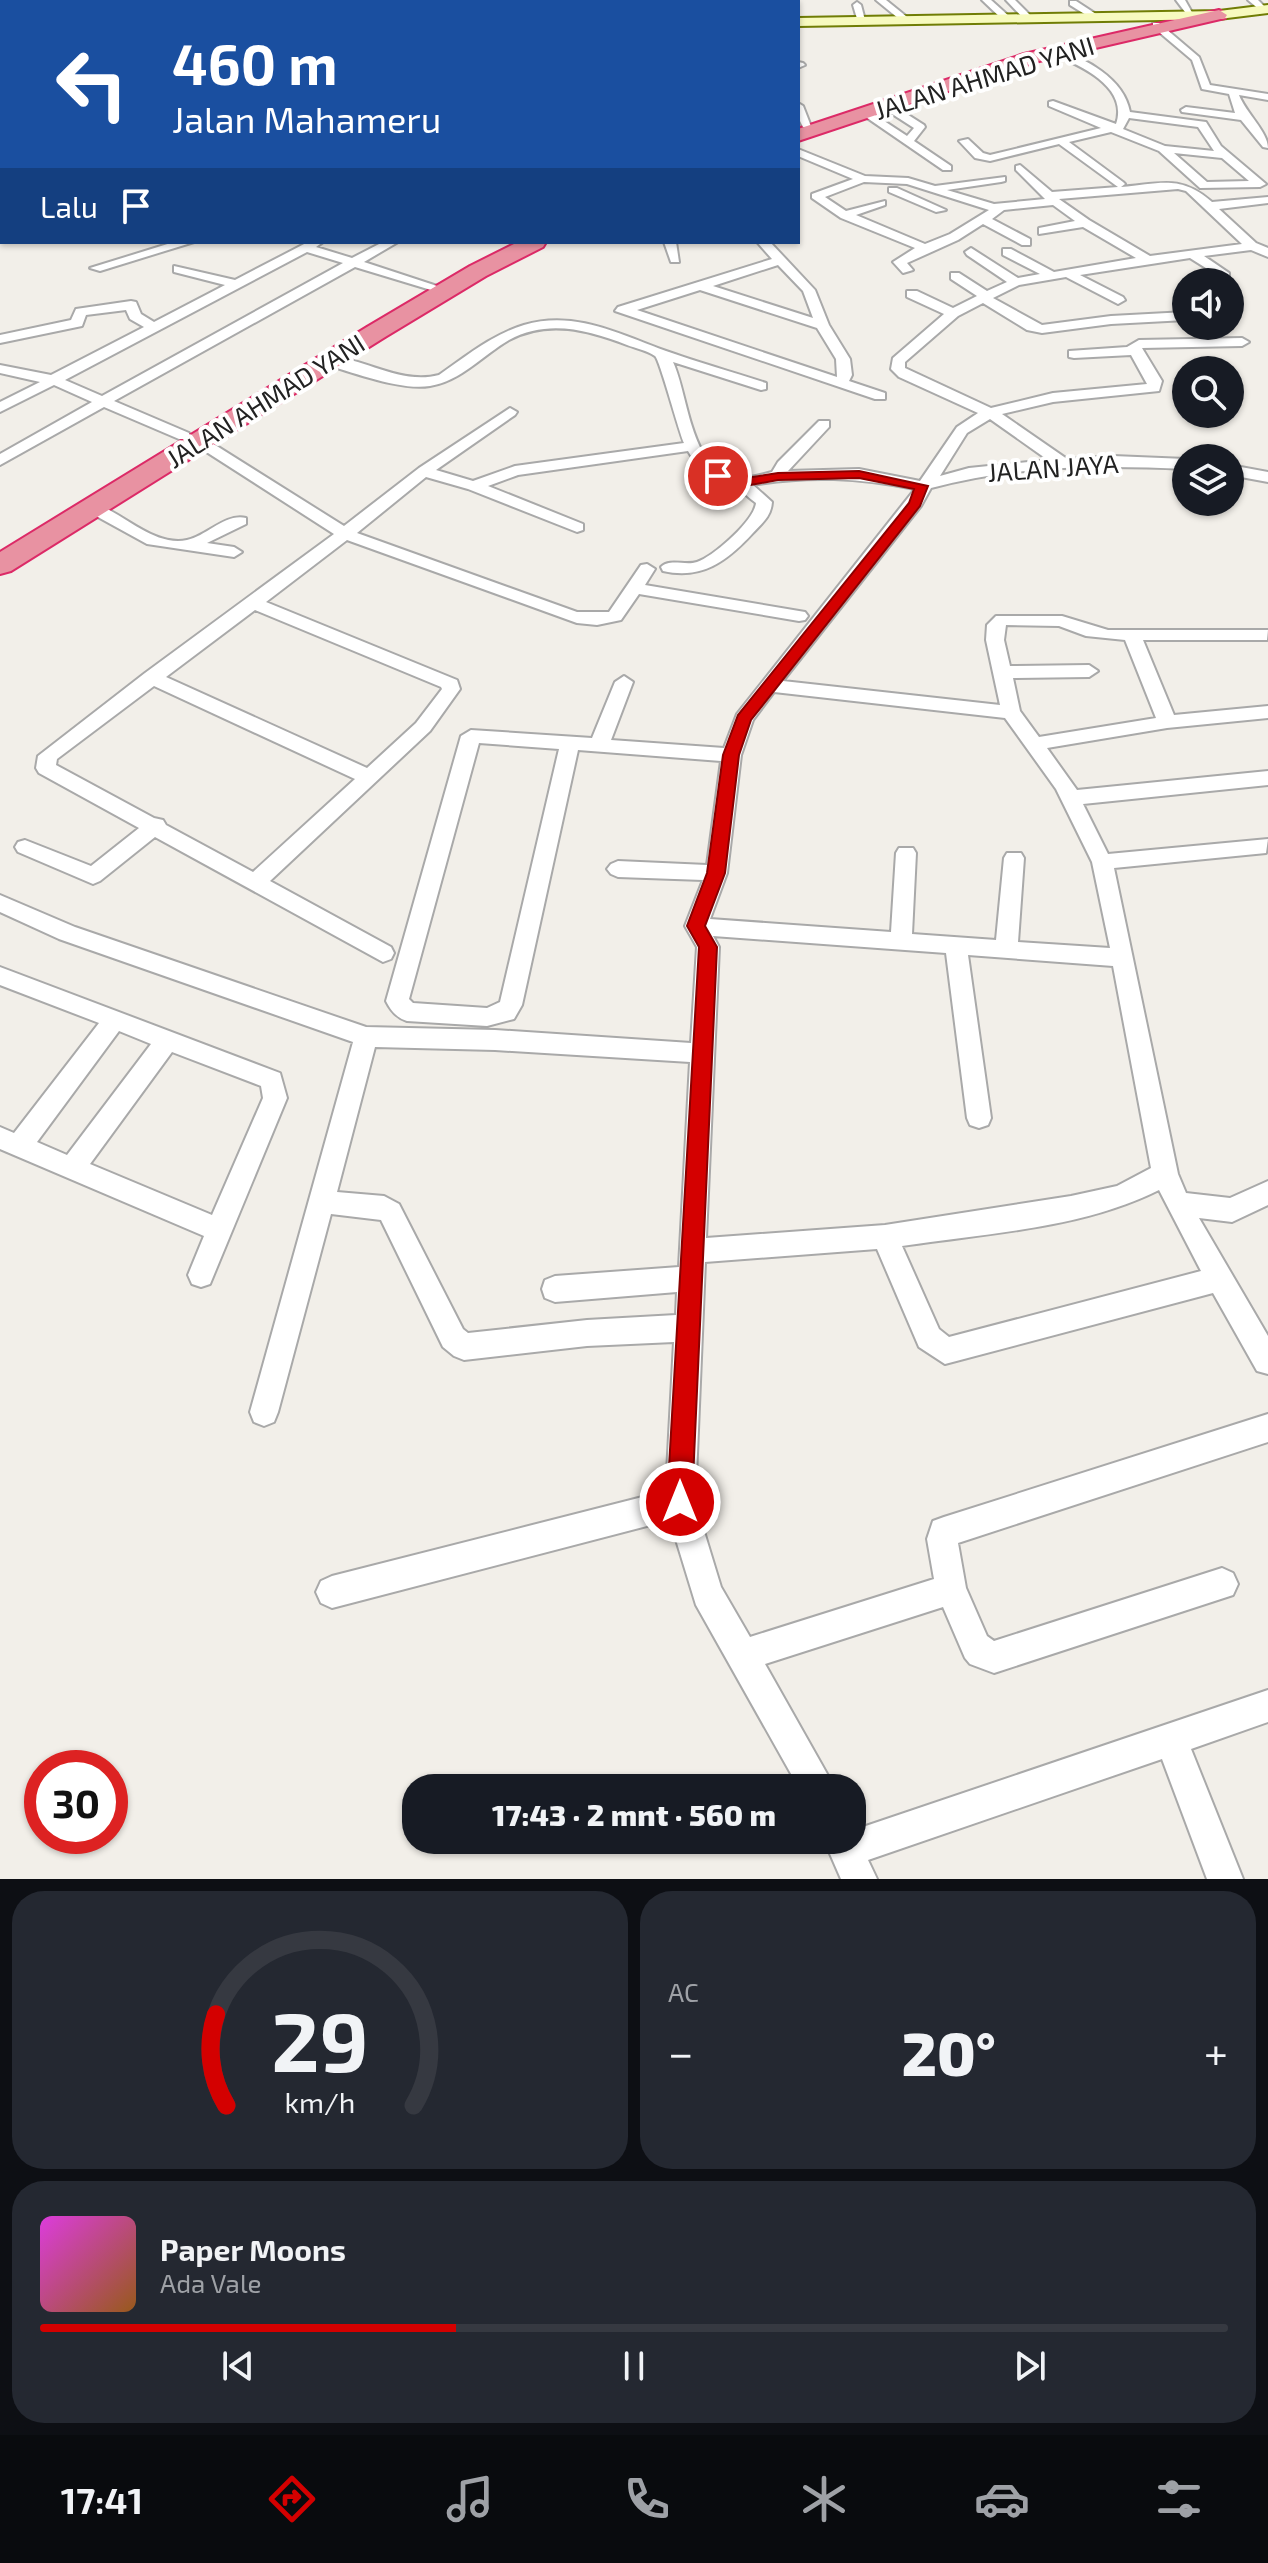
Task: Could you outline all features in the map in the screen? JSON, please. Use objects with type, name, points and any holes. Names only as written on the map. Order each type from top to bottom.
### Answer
[{"type":"highway","name":"JALAN AHMAD YANI","points":[[801,130],[1022,56],[1157,23],[1219,15]]},
{"type":"highway","name":"JALAN AHMAD YANI","points":[[801,130],[865,113],[1054,51],[1157,23]]},
{"type":"highway","name":"JALAN AHMAD YANI","points":[[0,565],[93,508],[192,438],[431,286],[509,244]]},
{"type":"highway","name":"JALAN AHMAD YANI","points":[[0,546],[328,361],[478,271],[531,244]]},
{"type":"street","points":[[880,0],[907,21]]},
{"type":"street","points":[[986,0],[1006,18]]},
{"type":"street","points":[[1010,0],[1027,17]]},
{"type":"street","points":[[1180,0],[1191,14]]},
{"type":"street","points":[[1252,0],[1266,9]]},
{"type":"street","points":[[1073,3],[1104,13],[1157,23],[1191,14],[1219,15]]},
{"type":"street","points":[[857,5],[863,22]]},
{"type":"street","name":"JALAN AHMAD YANI","points":[[1219,15],[1266,9]]},
{"type":"street","points":[[800,22],[1104,13]]},
{"type":"street","points":[[1157,23],[1196,59],[1206,87],[1268,97]]},
{"type":"street","points":[[964,141],[979,156],[986,158],[1117,129],[1127,116],[1124,102],[1109,83],[1090,67],[1054,51]]},
{"type":"street","points":[[1233,92],[1244,117],[1267,145]]},
{"type":"street","points":[[1053,104],[1163,149],[1224,155]]},
{"type":"street","points":[[887,106],[920,127],[908,142]]},
{"type":"street","points":[[1180,110],[1244,117]]},
{"type":"street","points":[[865,113],[947,168]]},
{"type":"street","points":[[1081,115],[1127,116],[1201,124],[1224,155],[1260,184],[1204,186],[1163,149]]},
{"type":"street","points":[[1064,143],[1119,184]]},
{"type":"street","points":[[800,153],[940,210]]},
{"type":"street","points":[[800,166],[815,170],[837,168]]},
{"type":"street","points":[[1020,168],[1085,223],[1148,260]]},
{"type":"street","points":[[925,248],[845,215],[816,196],[866,179],[908,181],[999,209]]},
{"type":"street","points":[[930,189],[1001,179]]},
{"type":"street","points":[[907,270],[900,264],[901,260],[985,220],[999,209],[1052,198],[1178,186],[1190,189],[1252,246],[1268,253]]},
{"type":"street","points":[[1209,206],[1268,200]]},
{"type":"street","points":[[845,215],[881,203]]},
{"type":"street","points":[[985,220],[1026,242]]},
{"type":"street","points":[[1043,231],[1085,223]]},
{"type":"street","points":[[96,268],[181,244]]},
{"type":"street","points":[[0,460],[388,244]]},
{"type":"street","points":[[671,244],[675,259]]},
{"type":"street","points":[[765,244],[809,290],[822,325],[843,359],[845,375],[842,382]]},
{"type":"street","points":[[0,408],[151,326],[312,245],[351,263],[431,286]]},
{"type":"street","points":[[1064,464],[993,414],[898,369],[898,361],[953,313],[1016,282],[1252,246]]},
{"type":"street","points":[[971,252],[1016,282]]},
{"type":"street","points":[[1007,252],[1051,275]]},
{"type":"street","points":[[1191,253],[1213,268]]},
{"type":"street","points":[[577,325],[781,260]]},
{"type":"street","points":[[178,269],[235,284]]},
{"type":"street","points":[[1067,273],[1118,300]]},
{"type":"street","points":[[955,276],[1032,327],[1042,329],[1111,320],[1172,317]]},
{"type":"street","points":[[701,286],[822,325]]},
{"type":"street","points":[[912,294],[953,313]]},
{"type":"street","points":[[0,339],[78,322],[81,312],[131,305],[135,316],[151,326]]},
{"type":"street","points":[[623,310],[880,396]]},
{"type":"street","points":[[328,361],[411,382],[429,382],[444,378],[515,332],[550,324],[577,325],[601,330],[661,354],[761,386]]},
{"type":"street","points":[[967,426],[993,414],[1061,395],[1154,388],[1155,381],[1135,351],[1134,347],[1139,344],[1242,342]]},
{"type":"street","points":[[1074,354],[1135,351]]},
{"type":"street","points":[[661,354],[668,366],[680,416],[706,468],[718,476],[740,483],[764,502],[763,513],[709,566],[697,570],[669,567]]},
{"type":"street","points":[[0,369],[53,380],[192,438],[345,534],[567,615],[595,620],[612,619],[647,569]]},
{"type":"street","points":[[696,926],[716,873],[731,755],[744,718],[915,503],[922,486],[967,426],[971,404]]},
{"type":"street","points":[[383,953],[156,825],[46,768],[46,762],[48,756],[345,534],[424,471],[510,412]]},
{"type":"street","points":[[778,476],[783,465],[824,424]]},
{"type":"street","points":[[474,486],[515,471],[693,446]]},
{"type":"street","name":"JALAN JAYA","points":[[922,486],[969,473],[1064,464],[1113,461],[1172,463]]},
{"type":"street","points":[[424,471],[474,486],[577,527]]},
{"type":"street","points":[[1244,473],[1268,477]]},
{"type":"street","points":[[740,483],[778,476],[859,474],[922,486]]},
{"type":"street","points":[[93,508],[153,541],[234,552]]},
{"type":"street","points":[[192,544],[240,521]]},
{"type":"street","points":[[635,588],[799,616]]},
{"type":"street","points":[[252,602],[450,684],[451,689],[423,727],[254,883]]},
{"type":"street","points":[[1267,1361],[1177,1204],[1165,1174],[1102,862],[1070,798],[1011,712],[995,640],[996,625],[1002,620],[1062,621],[1097,634],[1268,636]]},
{"type":"street","points":[[1132,635],[1167,722]]},
{"type":"street","points":[[1003,672],[1089,671]]},
{"type":"street","points":[[151,677],[369,777]]},
{"type":"street","points":[[600,743],[624,682]]},
{"type":"street","points":[[770,686],[1011,712]]},
{"type":"street","points":[[1034,744],[1167,722],[1268,712]]},
{"type":"street","points":[[570,744],[511,1005],[506,1012],[487,1017],[407,1012],[397,1001],[471,736],[570,744],[600,743],[731,755]]},
{"type":"street","points":[[1070,798],[1268,778]]},
{"type":"street","points":[[25,847],[93,876],[156,825]]},
{"type":"street","points":[[1102,862],[1266,846]]},
{"type":"street","points":[[901,942],[906,853]]},
{"type":"street","points":[[1006,949],[1014,858]]},
{"type":"street","points":[[618,869],[716,873]]},
{"type":"street","points":[[0,903],[67,933],[366,1037],[495,1040],[702,1053]]},
{"type":"street","points":[[696,926],[1123,958]]},
{"type":"street","points":[[696,926],[708,947],[680,1502],[703,1586],[810,1774]]},
{"type":"street","points":[[956,946],[979,1118]]},
{"type":"street","points":[[0,976],[272,1080],[275,1098],[201,1275]]},
{"type":"street","points":[[114,1021],[9,1142],[219,1230]]},
{"type":"street","points":[[264,1412],[366,1037]]},
{"type":"street","points":[[72,1168],[167,1041]]},
{"type":"street","points":[[691,1251],[885,1237],[1071,1208],[1121,1196],[1165,1174]]},
{"type":"street","points":[[1177,1204],[1232,1210],[1268,1192]]},
{"type":"street","points":[[322,1202],[384,1208],[390,1212],[453,1338],[464,1347],[587,1333],[687,1328]]},
{"type":"street","points":[[885,1237],[929,1338],[945,1351],[1218,1279]]},
{"type":"street","points":[[555,1289],[689,1279]]},
{"type":"street","points":[[1222,1584],[994,1657],[981,1653],[976,1647],[951,1589],[942,1539],[944,1532],[1268,1428]]},
{"type":"street","points":[[332,1592],[680,1502]]},
{"type":"street","points":[[741,1656],[951,1589]]},
{"type":"street","points":[[849,1856],[1268,1706]]},
{"type":"street","points":[[1171,1740],[1225,1879]]},
{"type":"route","points":[[680,1502],[708,947],[696,926],[716,873],[731,755],[744,718],[915,503],[922,486],[859,474],[778,476],[740,483],[718,476]]}]
